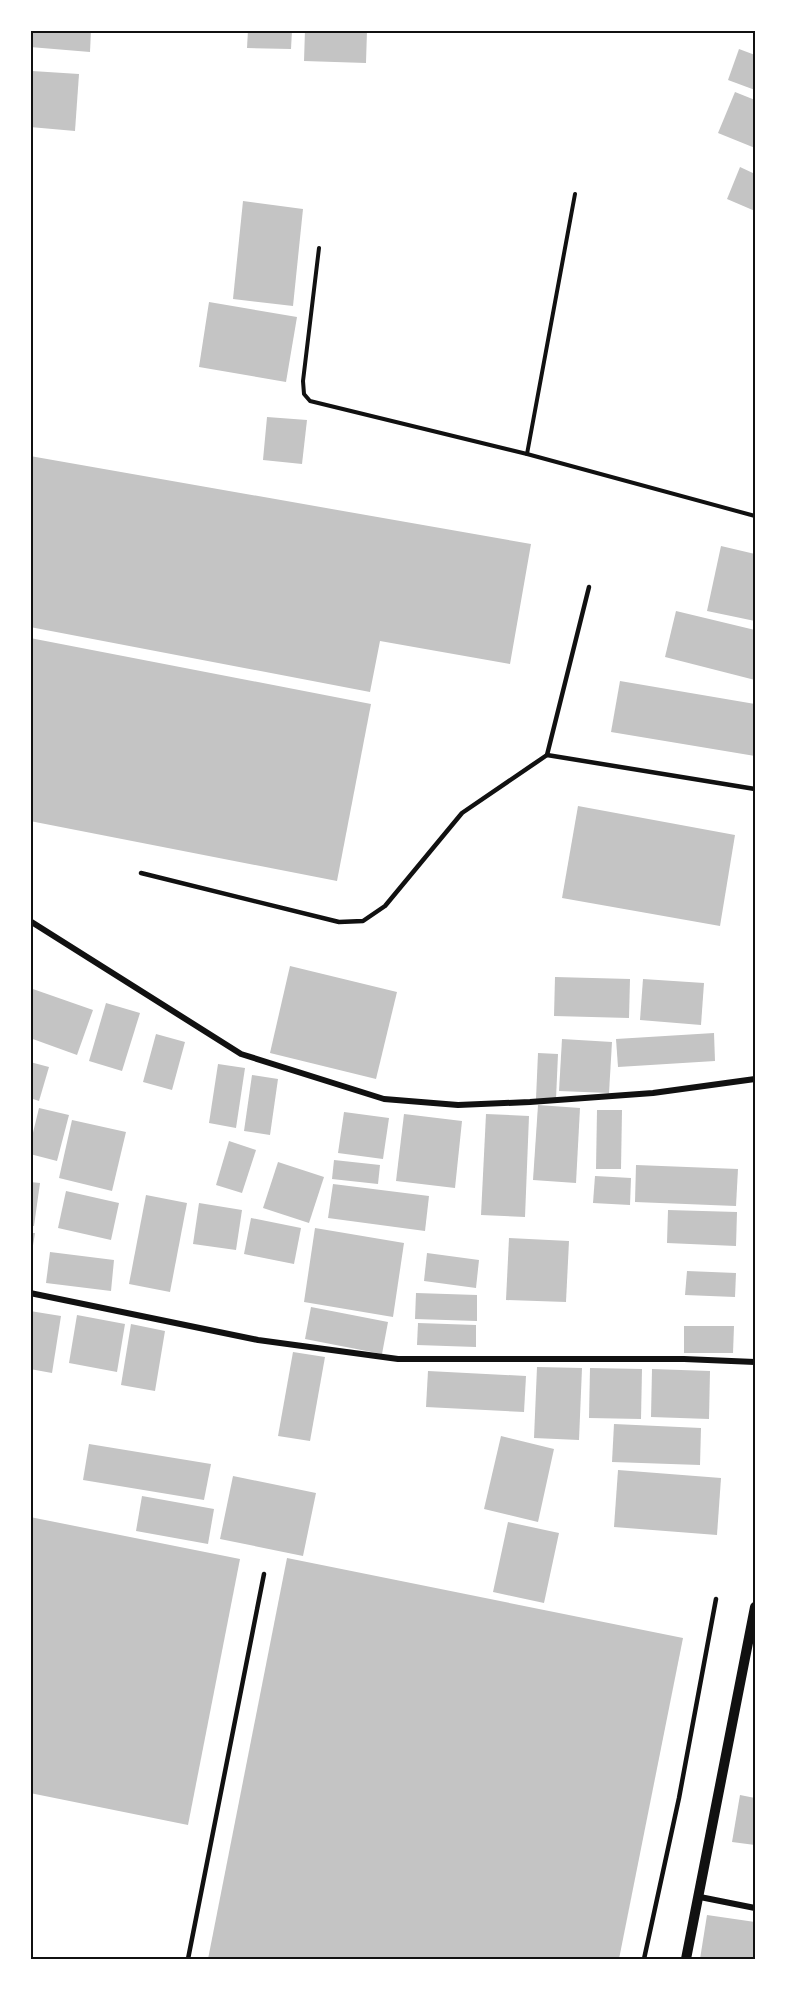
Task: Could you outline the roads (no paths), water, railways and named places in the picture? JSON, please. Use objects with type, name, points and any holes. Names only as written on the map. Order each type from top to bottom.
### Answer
[{"type":"street","points":[[30,921],[241,1054],[384,1099],[458,1105],[530,1102],[653,1093],[755,1079]]},
{"type":"street","points":[[30,1293],[258,1340],[398,1359],[684,1359],[755,1362]]},
{"type":"street","points":[[687,1959],[755,1607]]},
{"type":"street","points":[[700,1897],[755,1908]]},
{"type":"lane","points":[[141,873],[339,922],[363,921],[385,906],[462,813],[548,755],[589,587]]},
{"type":"lane","points":[[548,755],[755,789]]},
{"type":"lane","points":[[188,1959],[264,1574]]},
{"type":"lane","points":[[644,1959],[679,1798],[716,1599]]}]
